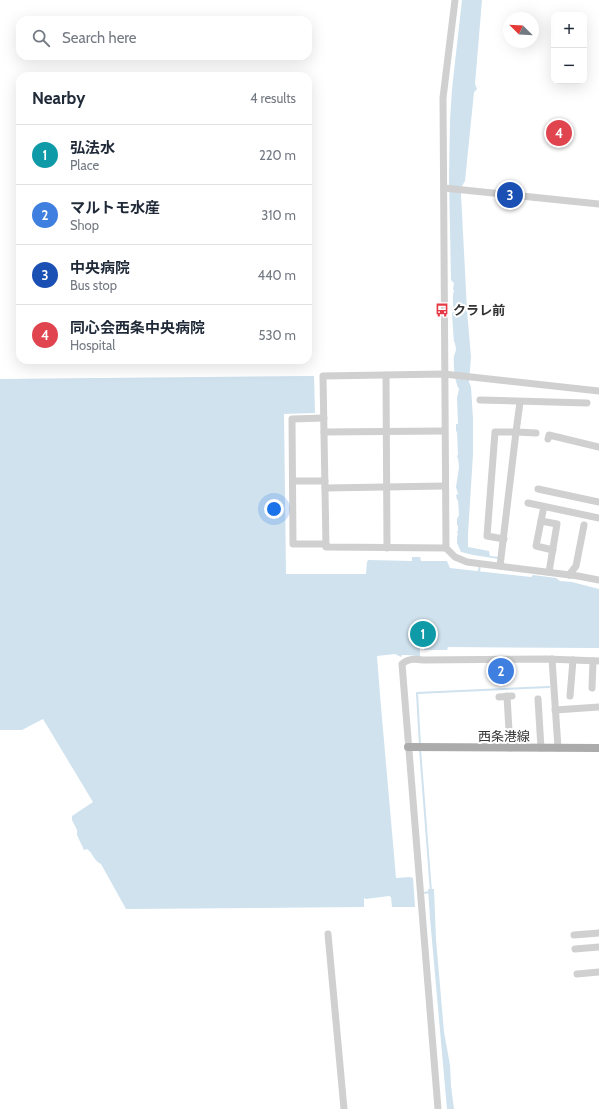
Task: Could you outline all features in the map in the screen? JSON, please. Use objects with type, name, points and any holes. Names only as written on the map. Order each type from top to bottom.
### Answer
[{"type":"main road","name":"西条港線","points":[[408,747],[599,748]]},
{"type":"street","points":[[455,0],[443,98],[446,188],[447,375],[444,431],[446,548],[455,557],[467,562],[550,572],[599,580]]},
{"type":"street","points":[[446,188],[599,204]]},
{"type":"street","points":[[386,375],[387,548]]},
{"type":"street","points":[[446,548],[326,547],[323,376],[447,375],[599,392]]},
{"type":"street","points":[[578,403],[580,389]]},
{"type":"street","points":[[480,400],[587,403]]},
{"type":"street","points":[[500,566],[520,402]]},
{"type":"street","points":[[324,418],[292,419],[293,544],[326,544]]},
{"type":"street","points":[[324,432],[444,431]]},
{"type":"street","points":[[504,539],[487,536],[495,432],[536,433]]},
{"type":"street","points":[[548,439],[549,435],[599,447]]},
{"type":"street","points":[[293,481],[387,487],[445,486]]},
{"type":"street","points":[[538,489],[599,502]]},
{"type":"street","points":[[528,503],[599,518]]},
{"type":"street","points":[[543,511],[536,546],[553,550]]},
{"type":"street","points":[[541,521],[557,524],[550,572]]},
{"type":"street","points":[[569,575],[576,566],[584,525]]},
{"type":"street","points":[[438,1109],[402,664],[405,661],[417,659],[596,661],[592,688]]},
{"type":"street","points":[[552,660],[558,748]]},
{"type":"street","points":[[570,696],[573,660]]},
{"type":"street","points":[[506,696],[510,748]]},
{"type":"street","points":[[538,699],[541,748]]},
{"type":"street","points":[[555,710],[599,706]]},
{"type":"street","points":[[574,935],[599,932]]},
{"type":"street","points":[[328,934],[344,1109]]},
{"type":"street","points":[[575,949],[599,947]]},
{"type":"street","points":[[577,974],[599,972]]},
{"type":"water","points":[[462,0],[482,0],[475,84],[477,89],[474,92],[465,181],[462,186],[461,194],[471,357],[469,382],[471,387],[473,419],[473,454],[468,547],[489,551],[490,556],[499,557],[499,559],[461,552],[457,543],[457,519],[459,515],[458,500],[456,495],[458,494],[456,487],[459,467],[457,457],[456,424],[458,424],[457,398],[459,389],[455,378],[454,364],[456,350],[452,315],[454,283],[451,280],[449,178],[452,89]]},
{"type":"water","points":[[314,376],[315,413],[284,414],[286,574],[366,574],[368,560],[412,561],[412,557],[420,557],[421,561],[447,561],[450,568],[531,577],[533,575],[556,578],[560,581],[572,582],[599,589],[599,648],[448,647],[447,650],[424,650],[424,637],[426,637],[426,631],[425,628],[419,627],[420,657],[413,655],[402,655],[401,657],[395,654],[377,656],[396,878],[413,878],[415,907],[392,907],[391,897],[389,896],[364,898],[364,907],[126,909],[101,864],[87,849],[84,850],[77,835],[77,830],[72,820],[72,816],[93,802],[43,719],[22,730],[0,730],[0,379]]},
{"type":"water","points":[[428,889],[434,889],[436,939],[444,1032],[450,1065],[454,1109],[447,1109]]},
{"type":"waterway","points":[[479,571],[480,565]]},
{"type":"waterway","points":[[420,745],[417,693],[549,687]]},
{"type":"waterway","points":[[420,749],[431,892],[423,893]]},
{"type":"place","name":"同心会西条中央病院","points":[[559,133]]},
{"type":"place","name":"中央病院","points":[[510,195]]},
{"type":"place","name":"クラレ前","points":[[442,310]]},
{"type":"place","name":"弘法水","points":[[423,634]]},
{"type":"place","name":"マルトモ水産","points":[[501,671]]}]
